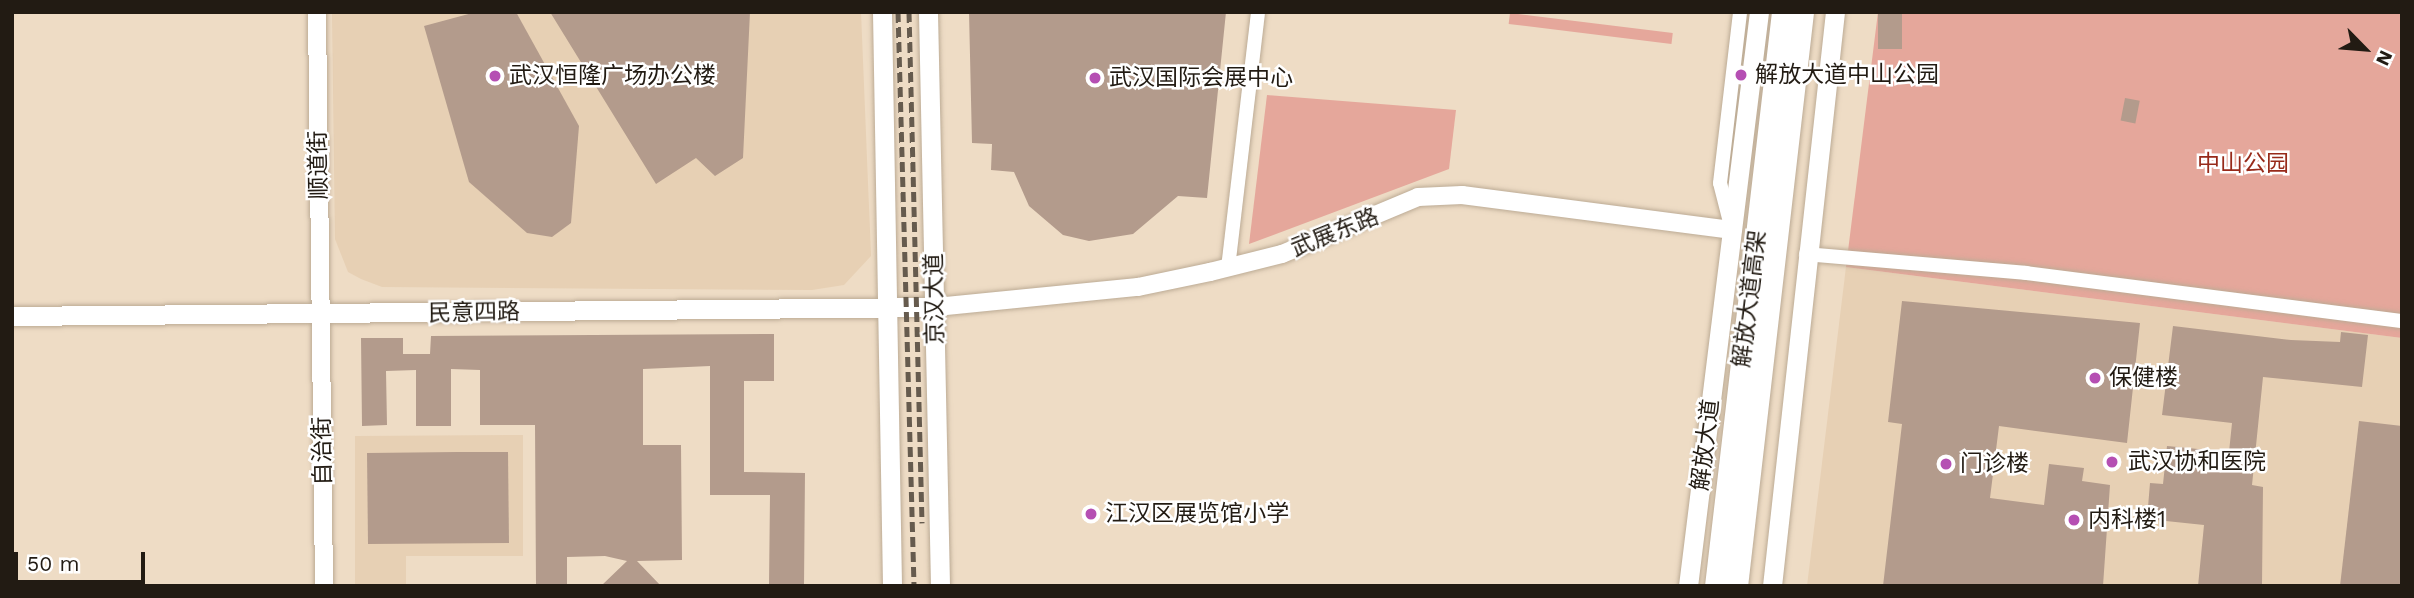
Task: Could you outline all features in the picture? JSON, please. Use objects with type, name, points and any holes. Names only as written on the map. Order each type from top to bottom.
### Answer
[{"type":"main road","name":"京汉大道","points":[[882,12],[892,586]]},
{"type":"main road","name":"京汉大道","points":[[928,12],[940,586]]},
{"type":"main road","name":"解放大道","points":[[1688,586],[1759,12]]},
{"type":"main road","name":"解放大道高架","points":[[1716,586],[1783,12]]},
{"type":"main road","name":"解放大道高架","points":[[1736,586],[1802,12]]},
{"type":"main road","points":[[1772,586],[1806,254],[1835,12]]},
{"type":"main road","name":"民意四路","points":[[12,316],[321,317],[888,304],[936,307]]},
{"type":"street","name":"顺道街","points":[[317,12],[321,317]]},
{"type":"street","points":[[1228,268],[1258,12]]},
{"type":"street","points":[[1733,230],[1720,183],[1740,12]]},
{"type":"street","name":"武展东路","points":[[936,307],[1139,287],[1228,268],[1282,254],[1418,197],[1462,195],[1733,230]]},
{"type":"street","points":[[1806,254],[2026,273],[2402,321]]},
{"type":"street","name":"自治街","points":[[321,317],[324,586]]},
{"type":"shaded area","points":[[332,12],[861,12],[871,256],[844,285],[812,290],[382,287],[361,279],[348,272],[335,239]]},
{"type":"shaded area","name":"武汉协和医院","points":[[1846,267],[2402,338],[2402,586],[1807,586]]},
{"type":"shaded area","points":[[523,435],[523,556],[406,556],[406,586],[355,586],[355,436]]},
{"type":"green space","name":"中山公园","points":[[1878,12],[2402,12],[2402,338],[1846,267]]},
{"type":"green space","points":[[1510,13],[1673,33],[1671,44],[1509,24]]},
{"type":"green space","points":[[1267,95],[1456,110],[1449,169],[1249,244]]},
{"type":"building","name":"武汉恒隆广场办公楼","points":[[476,12],[516,12],[579,126],[571,223],[552,237],[527,233],[469,182],[424,26]]},
{"type":"building","points":[[550,12],[750,12],[743,158],[715,176],[696,158],[656,184]]},
{"type":"building","name":"武汉国际会展中心","points":[[969,12],[1226,12],[1207,198],[1178,196],[1133,234],[1089,241],[1063,235],[1029,206],[1014,172],[991,170],[992,144],[972,143]]},
{"type":"building","points":[[1878,12],[1902,12],[1902,49],[1878,49]]},
{"type":"building","points":[[2125,98],[2140,101],[2135,123],[2121,121]]},
{"type":"building","points":[[1902,301],[2140,323],[2127,443],[1999,426],[1990,498],[2044,505],[2049,464],[2084,468],[2082,481],[2110,485],[2103,586],[1883,586],[1902,424],[1888,422]]},
{"type":"building","points":[[2173,326],[2291,340],[2340,342],[2341,332],[2368,335],[2362,387],[2263,377],[2252,485],[2263,487],[2262,586],[2198,586],[2204,525],[2147,519],[2150,483],[2163,484],[2167,446],[2229,452],[2232,423],[2162,415]]},
{"type":"building","points":[[774,334],[774,381],[744,381],[744,472],[805,473],[804,586],[769,586],[770,495],[710,495],[710,366],[643,369],[643,445],[681,445],[682,560],[637,561],[661,586],[601,586],[627,561],[605,556],[567,557],[567,586],[536,586],[535,425],[480,425],[480,370],[451,369],[451,426],[416,426],[416,370],[386,371],[387,425],[362,426],[361,338],[403,338],[403,354],[430,354],[431,336]]},
{"type":"building","points":[[2359,421],[2402,426],[2402,586],[2340,586]]},
{"type":"building","points":[[508,452],[509,543],[368,544],[367,453]]},
{"type":"railway","points":[[898,12],[914,586]]},
{"type":"railway","points":[[909,12],[922,523]]},
{"type":"place","name":"解放大道中山公园","points":[[1741,75]]},
{"type":"place","name":"武汉恒隆广场办公楼","points":[[495,76]]},
{"type":"place","name":"武汉国际会展中心","points":[[1095,78]]},
{"type":"place","name":"保健楼","points":[[2095,378]]},
{"type":"place","name":"武汉协和医院","points":[[2112,462]]},
{"type":"place","name":"门诊楼","points":[[1946,464]]},
{"type":"place","name":"江汉区展览馆小学","points":[[1091,514]]},
{"type":"place","name":"内科楼1","points":[[2074,520]]}]
